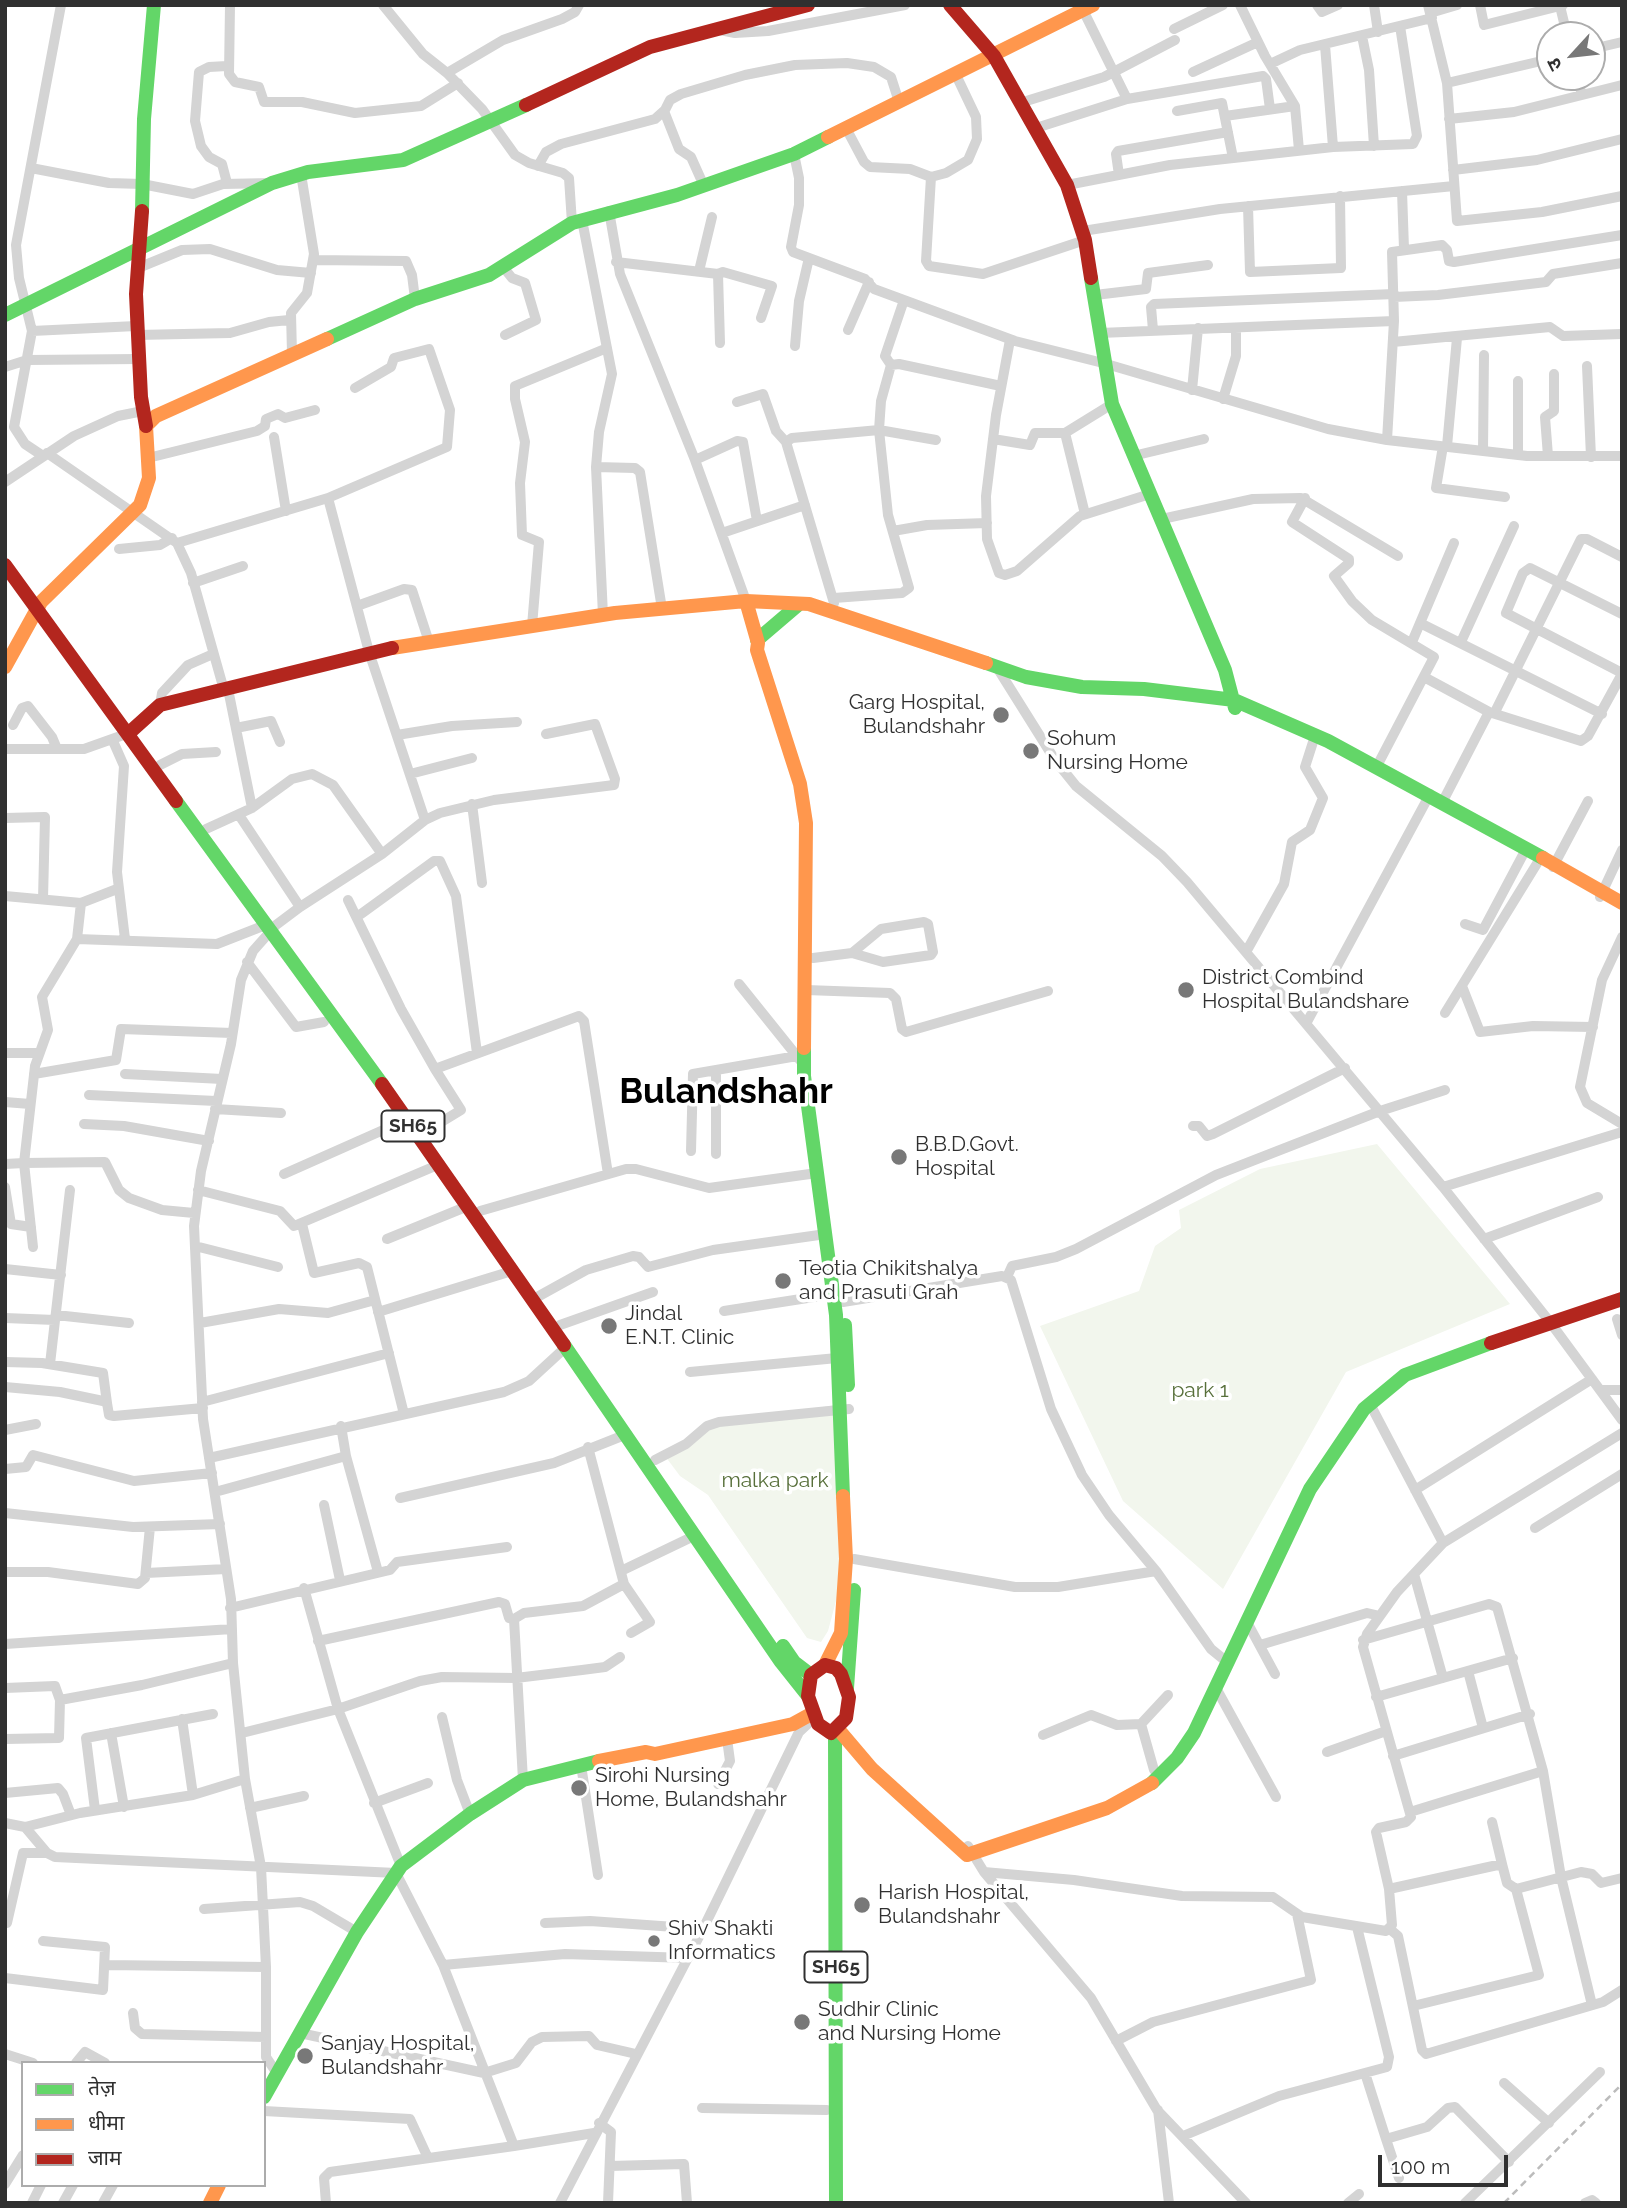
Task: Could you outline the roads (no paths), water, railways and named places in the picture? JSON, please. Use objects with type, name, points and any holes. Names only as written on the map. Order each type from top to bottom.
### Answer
[{"type":"street","points":[[61,5],[16,245],[25,306],[32,331],[15,427],[25,444],[174,540],[193,583],[226,690],[252,808]]},
{"type":"street","points":[[5,667],[38,605],[132,514],[145,492],[148,458],[136,330],[154,5]]},
{"type":"street","points":[[230,5],[227,66],[235,82],[258,87],[264,102],[302,102],[345,113],[421,106],[458,83]]},
{"type":"street","points":[[398,5],[385,8],[423,54],[458,83],[492,122],[515,155],[569,178],[607,348],[611,383],[599,432],[596,467],[603,615]]},
{"type":"street","points":[[447,73],[503,40],[562,19],[575,12],[579,5]]},
{"type":"street","points":[[5,316],[272,183],[301,174],[403,160],[492,122],[650,47],[808,5]]},
{"type":"street","points":[[715,29],[735,33],[768,31],[905,5]]},
{"type":"street","points":[[950,5],[994,56],[1023,102],[1067,185],[1084,236],[1095,295],[1103,363],[1112,404],[1225,670],[1234,704],[1433,799]]},
{"type":"street","points":[[1174,29],[1223,5]]},
{"type":"street","points":[[1240,5],[1269,64],[1295,106],[1299,150]]},
{"type":"street","points":[[1317,5],[1322,12],[1338,5]]},
{"type":"street","points":[[1374,5],[1378,32]]},
{"type":"street","points":[[1269,64],[1300,50],[1401,26],[1430,12],[1457,5]]},
{"type":"street","points":[[1479,5],[1484,25],[1562,6]]},
{"type":"street","points":[[7,478],[102,423],[156,416],[415,299],[463,285],[504,268],[577,222],[704,186],[794,154],[1088,8],[1127,99]]},
{"type":"street","points":[[1430,12],[1447,83],[1456,218],[1460,223],[1542,212],[1622,196]]},
{"type":"street","points":[[1067,185],[1119,175],[1299,150],[1408,145],[1416,141],[1401,26]]},
{"type":"street","points":[[1362,36],[1369,70],[1374,146]]},
{"type":"street","points":[[1023,102],[1114,73],[1175,40]]},
{"type":"street","points":[[1192,72],[1258,42]]},
{"type":"street","points":[[1325,45],[1332,147]]},
{"type":"street","points":[[538,166],[546,152],[553,147],[655,118],[664,111],[670,100],[681,94],[745,75],[818,62],[846,63],[886,71],[895,85],[900,102]]},
{"type":"street","points":[[1447,83],[1536,62]]},
{"type":"street","points":[[227,66],[209,67],[200,72],[195,121],[201,146],[209,158],[222,164],[227,183]]},
{"type":"street","points":[[847,130],[864,162],[870,167],[910,169],[931,177],[958,168],[968,160],[975,146],[976,117],[956,75]]},
{"type":"street","points":[[1036,128],[1127,99],[1263,76],[1266,79],[1270,109]]},
{"type":"street","points":[[1449,119],[1514,112],[1622,85]]},
{"type":"street","points":[[1581,91],[1582,95]]},
{"type":"street","points":[[1177,111],[1221,103],[1233,158]]},
{"type":"street","points":[[1225,116],[1295,106]]},
{"type":"street","points":[[664,111],[679,149],[691,158],[704,186]]},
{"type":"street","points":[[1119,175],[1118,151],[1228,132]]},
{"type":"street","points":[[1453,170],[1537,160],[1622,139]]},
{"type":"street","points":[[794,154],[799,178],[799,205],[790,248],[869,282],[874,289],[1010,340],[1103,363],[1328,429],[1518,455],[1622,456]]},
{"type":"street","points":[[31,167],[108,183],[142,184],[193,194],[227,183],[272,183]]},
{"type":"street","points":[[292,354],[289,320],[293,307],[307,293],[313,260],[313,239],[301,174]]},
{"type":"street","points":[[931,177],[926,261],[932,267],[983,274],[1084,236],[1248,206],[1454,187]]},
{"type":"street","points":[[1402,191],[1404,249]]},
{"type":"street","points":[[1248,206],[1250,272],[1341,268],[1340,196]]},
{"type":"street","points":[[609,211],[616,262],[695,460],[746,600],[758,641],[757,650],[800,784],[806,823],[810,1075],[838,1298],[855,1559],[853,1635],[847,1688]]},
{"type":"street","points":[[699,271],[712,217]]},
{"type":"street","points":[[1387,439],[1394,321],[1392,252],[1443,245],[1449,261],[1454,262],[1622,235]]},
{"type":"street","points":[[138,268],[182,250],[210,249],[277,270],[311,273]]},
{"type":"street","points":[[795,346],[799,301],[809,258]]},
{"type":"street","points":[[313,260],[406,261],[412,275],[415,299]]},
{"type":"street","points":[[616,262],[718,274],[723,272],[772,286],[761,318]]},
{"type":"street","points":[[1153,330],[1151,307],[1154,304],[1438,295],[1546,282],[1553,274],[1622,263]]},
{"type":"street","points":[[1095,295],[1146,289],[1149,273],[1208,265]]},
{"type":"street","points":[[504,268],[512,278],[525,283],[536,320],[505,335]]},
{"type":"street","points":[[718,274],[720,343]]},
{"type":"street","points":[[848,330],[855,307],[869,282]]},
{"type":"street","points":[[5,749],[84,749],[113,741],[131,731],[160,705],[369,652],[603,615],[746,600],[801,606],[834,604],[906,591],[909,581],[893,531],[885,494],[879,430],[881,401],[891,365],[886,356],[904,300]]},
{"type":"street","points":[[32,331],[136,330],[216,335],[269,321],[289,320]]},
{"type":"street","points":[[1100,332],[1394,321]]},
{"type":"street","points":[[1393,342],[1457,338],[1550,327],[1563,336],[1622,334]]},
{"type":"street","points":[[1192,390],[1198,328]]},
{"type":"street","points":[[1223,399],[1236,356],[1236,328]]},
{"type":"street","points":[[1457,338],[1445,446],[1436,488],[1505,497]]},
{"type":"street","points":[[1010,340],[993,439],[987,523],[991,557],[999,573],[1005,575],[1026,564],[1049,541],[1085,514],[1150,494]]},
{"type":"street","points":[[119,549],[160,545],[328,498],[447,447],[450,410],[429,348],[394,358],[391,368],[355,388]]},
{"type":"street","points":[[532,626],[539,542],[522,535],[520,482],[525,442],[515,399],[515,386],[607,348]]},
{"type":"street","points":[[1483,451],[1484,355]]},
{"type":"street","points":[[5,367],[27,360],[139,359]]},
{"type":"street","points":[[891,365],[899,364],[1001,386]]},
{"type":"street","points":[[1587,366],[1591,457]]},
{"type":"street","points":[[1548,456],[1545,417],[1554,411],[1554,374]]},
{"type":"street","points":[[1518,381],[1518,455]]},
{"type":"street","points":[[737,402],[763,394],[776,431],[786,442],[834,604]]},
{"type":"street","points":[[993,439],[1030,445],[1035,433],[1065,433],[1112,404]]},
{"type":"street","points":[[148,458],[261,429],[266,419],[278,414],[285,418],[315,410]]},
{"type":"street","points":[[786,442],[792,438],[879,430],[936,440]]},
{"type":"street","points":[[1065,433],[1085,514]]},
{"type":"street","points":[[274,438],[286,511]]},
{"type":"street","points":[[1133,456],[1203,439]]},
{"type":"street","points":[[695,460],[737,441],[743,442],[757,522]]},
{"type":"street","points":[[596,467],[635,468],[640,472],[662,609]]},
{"type":"street","points":[[328,498],[369,652],[425,820]]},
{"type":"street","points":[[1162,519],[1253,499],[1305,498],[1398,556]]},
{"type":"street","points":[[1305,498],[1293,524],[1349,559],[1349,564],[1334,576],[1352,601],[1373,620],[1434,657],[1377,766]]},
{"type":"street","points":[[722,533],[805,505]]},
{"type":"street","points":[[893,531],[927,525],[987,523]]},
{"type":"street","points":[[1461,642],[1514,526]]},
{"type":"street","points":[[1307,1022],[1433,799],[1518,670],[1583,538],[1622,557]]},
{"type":"street","points":[[1412,642],[1454,543]]},
{"type":"street","name":"SH65","points":[[5,552],[38,605]]},
{"type":"street","name":"SH65","points":[[5,565],[38,605],[131,731],[423,1134],[474,1208],[512,1270],[627,1434],[812,1708],[835,1729],[836,2203]]},
{"type":"street","points":[[193,583],[243,566]]},
{"type":"street","points":[[1424,677],[1492,712],[1581,741],[1588,736],[1622,674],[1506,613],[1523,573],[1530,569],[1622,614]]},
{"type":"street","points":[[357,606],[404,589],[412,590],[429,642]]},
{"type":"street","points":[[834,604],[1001,673],[1055,760],[1076,786],[1162,856],[1307,1022],[1443,1187],[1548,1320],[1621,1419]]},
{"type":"street","points":[[758,641],[801,606]]},
{"type":"street","points":[[801,606],[807,612],[846,621],[1001,673],[1082,687],[1144,689],[1234,704],[1377,766],[1539,860],[1601,894],[1622,902]]},
{"type":"street","points":[[1420,623],[1602,713]]},
{"type":"street","points":[[560,2203],[596,2128],[703,1929],[812,1708],[811,1675],[825,1665],[841,1633],[846,1559],[845,1409],[837,1358],[838,1298],[806,1108],[801,1060],[813,958],[815,822],[808,782],[785,704],[764,648],[758,641]]},
{"type":"street","points":[[160,705],[162,693],[188,665],[213,654]]},
{"type":"street","points":[[13,725],[22,708],[28,706],[52,737],[57,749]]},
{"type":"street","points":[[236,728],[271,720],[280,742]]},
{"type":"street","points":[[397,735],[452,726],[517,722]]},
{"type":"street","points":[[77,939],[217,944],[271,925],[382,854],[425,820],[472,804],[614,785],[615,779],[595,724],[546,734]]},
{"type":"street","name":"SH65","points":[[131,731],[160,765],[206,829],[408,1119],[423,1134],[440,1164],[540,1296],[779,1641],[794,1661],[811,1675]]},
{"type":"street","points":[[113,741],[122,757],[124,776],[117,846],[117,889],[125,939]]},
{"type":"street","points":[[1246,952],[1284,884],[1292,842],[1310,830],[1323,798],[1305,766],[1314,742]]},
{"type":"street","points":[[160,765],[182,754],[216,752]]},
{"type":"street","points":[[410,774],[472,758]]},
{"type":"street","points":[[206,829],[252,808],[301,775],[324,778],[333,785],[382,854]]},
{"type":"street","points":[[1553,867],[1588,801]]},
{"type":"street","points":[[472,804],[482,883]]},
{"type":"street","points":[[5,818],[41,814],[45,817],[43,900]]},
{"type":"street","points":[[239,815],[300,907]]},
{"type":"street","points":[[1601,894],[1622,849]]},
{"type":"street","points":[[1465,924],[1483,930],[1525,852]]},
{"type":"street","points":[[1446,1013],[1539,860]]},
{"type":"street","points":[[361,914],[434,861],[440,861],[456,896],[477,1053]]},
{"type":"street","points":[[5,896],[81,903],[117,889]]},
{"type":"street","points":[[1601,894],[1622,911]]},
{"type":"street","points":[[348,900],[406,1018],[461,1110],[423,1134]]},
{"type":"street","points":[[33,1247],[24,1163],[34,1074],[48,1024],[42,997],[77,939],[81,903]]},
{"type":"street","points":[[813,958],[852,953],[883,962],[931,955],[933,952],[928,924],[924,922],[881,929],[852,953]]},
{"type":"street","points":[[271,925],[247,962],[194,1213],[202,1405],[226,1569],[245,1779],[261,1867],[269,2064],[278,2075]]},
{"type":"street","points":[[1622,937],[1606,968],[1580,1094],[1587,1103],[1622,1124]]},
{"type":"street","points":[[247,962],[293,1024],[302,1028],[324,1021]]},
{"type":"street","points":[[739,984],[801,1060]]},
{"type":"street","points":[[1462,986],[1480,1032],[1533,1026],[1593,1027]]},
{"type":"street","points":[[809,990],[890,993],[896,999],[902,1029],[906,1032],[1048,990]]},
{"type":"street","points":[[435,1069],[576,1016],[583,1017],[608,1174]]},
{"type":"street","points":[[34,1074],[116,1060],[121,1029],[232,1033]]},
{"type":"street","points":[[5,1053],[39,1053]]},
{"type":"street","points":[[691,1152],[691,1076],[801,1060]]},
{"type":"street","points":[[1193,1126],[1199,1126],[1207,1136],[1213,1134],[1345,1068]]},
{"type":"street","points":[[716,1071],[716,1154]]},
{"type":"street","points":[[125,1074],[222,1079]]},
{"type":"street","points":[[1007,1277],[1012,1266],[1056,1257],[1216,1175],[1380,1111],[1445,1090]]},
{"type":"street","points":[[89,1095],[281,1113]]},
{"type":"street","points":[[5,1102],[30,1104]]},
{"type":"street","points":[[284,1174],[408,1119]]},
{"type":"street","points":[[84,1124],[124,1126],[209,1141]]},
{"type":"street","points":[[1443,1187],[1622,1132]]},
{"type":"street","points":[[5,1164],[104,1162],[119,1190],[129,1198],[162,1210],[194,1213]]},
{"type":"street","points":[[198,1190],[280,1211],[290,1225],[302,1224],[440,1164]]},
{"type":"street","points":[[387,1239],[474,1208],[636,1169],[694,1186],[723,1188],[817,1173]]},
{"type":"street","points":[[5,1186],[11,1224],[31,1227]]},
{"type":"street","points":[[50,1364],[70,1190]]},
{"type":"street","points":[[1484,1240],[1598,1196]]},
{"type":"street","points":[[302,1224],[314,1273],[362,1263],[367,1268],[404,1414]]},
{"type":"street","points":[[540,1296],[586,1270],[634,1256],[639,1256],[648,1267],[706,1251],[826,1234]]},
{"type":"street","points":[[195,1246],[278,1267]]},
{"type":"street","points":[[5,1269],[61,1275]]},
{"type":"street","points":[[378,1312],[512,1270]]},
{"type":"street","points":[[724,1311],[1007,1277]]},
{"type":"street","points":[[1007,1277],[1013,1284],[1052,1409],[1082,1475],[1109,1515],[1224,1660]]},
{"type":"street","points":[[560,1325],[653,1292]]},
{"type":"street","points":[[970,1850],[1104,1801],[1134,1786],[1171,1754],[1247,1622],[1310,1489],[1370,1404],[1416,1368],[1622,1293]]},
{"type":"street","points":[[970,1850],[1107,1808],[1138,1793],[1158,1779],[1177,1758],[1216,1688],[1224,1660],[1303,1485],[1361,1403],[1402,1367],[1418,1359],[1622,1299]]},
{"type":"street","points":[[200,1323],[279,1309],[328,1313],[375,1300]]},
{"type":"street","points":[[5,1318],[129,1323]]},
{"type":"street","points":[[1617,1319],[1622,1335]]},
{"type":"street","points":[[209,1458],[516,1387],[539,1373],[566,1347]]},
{"type":"street","points":[[5,1362],[50,1364],[105,1374],[109,1415],[114,1416],[202,1405],[388,1353]]},
{"type":"street","points":[[690,1372],[837,1358]]},
{"type":"street","points":[[1415,1490],[1592,1379]]},
{"type":"street","points":[[5,1387],[60,1392],[107,1403]]},
{"type":"street","points":[[1600,1390],[1622,1390]]},
{"type":"street","points":[[1370,1404],[1443,1543]]},
{"type":"street","points":[[655,1460],[685,1444],[707,1426],[719,1422],[845,1409]]},
{"type":"street","points":[[5,1430],[36,1424]]},
{"type":"street","points":[[341,1426],[346,1455],[378,1572]]},
{"type":"street","points":[[1391,1930],[1389,1889],[1377,1832],[1379,1828],[1406,1822],[1411,1817],[1363,1653],[1363,1640],[1414,1574],[1443,1543],[1622,1433]]},
{"type":"street","points":[[400,1499],[554,1463],[588,1447],[627,1434]]},
{"type":"street","points":[[588,1447],[624,1584],[650,1622],[631,1633]]},
{"type":"street","points":[[5,1469],[26,1467],[33,1455],[134,1481],[212,1473]]},
{"type":"street","points":[[215,1492],[346,1455]]},
{"type":"street","points":[[1535,1528],[1622,1474]]},
{"type":"street","points":[[324,1505],[340,1580]]},
{"type":"street","points":[[5,1513],[150,1527],[220,1524]]},
{"type":"street","points":[[5,1572],[48,1572],[138,1584],[143,1582],[146,1573],[150,1527]]},
{"type":"street","points":[[621,1571],[696,1535]]},
{"type":"street","points":[[230,1608],[304,1588],[390,1570],[397,1562],[507,1547]]},
{"type":"street","points":[[855,1559],[1015,1587],[1058,1587],[1156,1571]]},
{"type":"street","points":[[146,1573],[226,1569]]},
{"type":"street","points":[[1414,1574],[1443,1678]]},
{"type":"street","points":[[514,1619],[524,1613],[591,1604],[624,1584]]},
{"type":"street","points":[[304,1588],[338,1709],[399,1870],[443,1965],[514,2146]]},
{"type":"street","points":[[318,1641],[499,1602],[505,1604],[509,1618],[514,1619]]},
{"type":"street","points":[[1363,1640],[1493,1603],[1497,1607],[1530,1714],[1543,1770],[1561,1877],[1592,2005]]},
{"type":"street","points":[[1260,1645],[1367,1613],[1380,1616]]},
{"type":"street","points":[[514,1619],[523,1780]]},
{"type":"street","points":[[1247,1622],[1275,1674]]},
{"type":"street","points":[[5,1644],[232,1629]]},
{"type":"street","points":[[242,1733],[338,1709],[420,1681],[442,1677],[516,1678],[596,1668],[620,1657]]},
{"type":"street","points":[[1377,1697],[1513,1658]]},
{"type":"street","points":[[60,1700],[142,1685],[233,1663]]},
{"type":"street","points":[[825,1665],[836,1668],[847,1688]]},
{"type":"street","points":[[1468,1671],[1483,1728]]},
{"type":"street","points":[[5,1688],[55,1686],[60,1700],[59,1738],[5,1739]]},
{"type":"street","name":"SH65","points":[[826,2203],[835,1729],[849,1707],[847,1688]]},
{"type":"street","points":[[1216,1688],[1276,1797]]},
{"type":"street","points":[[1043,1735],[1091,1715],[1117,1725],[1140,1724],[1168,1695]]},
{"type":"street","points":[[266,2094],[357,1932],[399,1870],[470,1814],[523,1780],[581,1765],[646,1752],[655,1754],[793,1724],[812,1708]]},
{"type":"street","points":[[646,1752],[653,1746],[789,1717],[812,1708]]},
{"type":"street","points":[[95,1810],[85,1740],[213,1714]]},
{"type":"street","points":[[1393,1756],[1530,1714]]},
{"type":"street","points":[[442,1717],[457,1780],[470,1814]]},
{"type":"street","points":[[182,1719],[193,1795]]},
{"type":"street","points":[[1140,1724],[1154,1770]]},
{"type":"street","points":[[835,1729],[878,1764],[970,1850],[984,1872],[1091,1998],[1157,2110],[1246,2203]]},
{"type":"street","points":[[1327,1752],[1386,1731]]},
{"type":"street","points":[[111,1733],[124,1807]]},
{"type":"street","points":[[718,1784],[730,1761],[727,1739]]},
{"type":"street","points":[[581,1765],[598,1875]]},
{"type":"street","points":[[1410,1812],[1543,1770]]},
{"type":"street","points":[[5,1823],[25,1827],[95,1810],[193,1795],[245,1779]]},
{"type":"street","points":[[374,1803],[428,1783]]},
{"type":"street","points":[[5,1793],[58,1788],[64,1794],[71,1815]]},
{"type":"street","points":[[250,1808],[304,1796]]},
{"type":"street","points":[[1413,2006],[1539,1975],[1516,1889],[1507,1883],[1492,1822]]},
{"type":"street","points":[[25,1827],[47,1853]]},
{"type":"street","points":[[7,1923],[23,1853],[47,1853],[65,1858],[261,1867],[399,1870]]},
{"type":"street","points":[[1389,1889],[1502,1864]]},
{"type":"street","points":[[984,1872],[1074,1880],[1182,1896],[1273,1897],[1286,1903],[1297,1914],[1357,1927],[1391,1930],[1398,1936],[1422,2050],[1429,2054],[1592,2005],[1611,1998],[1622,1990]]},
{"type":"street","points":[[1516,1889],[1581,1872],[1591,1874],[1601,1882],[1622,1878]]},
{"type":"street","points":[[204,1909],[300,1902],[313,1906],[357,1932]]},
{"type":"street","points":[[1116,2041],[1162,2020],[1311,1980],[1297,1914]]},
{"type":"street","points":[[545,1923],[601,1921],[703,1929]]},
{"type":"street","points":[[1183,2136],[1279,2096],[1387,2067],[1389,2057],[1357,1927]]},
{"type":"street","points":[[5,1978],[99,1992],[104,1988],[106,1950],[103,1945],[43,1941]]},
{"type":"street","points":[[443,1965],[565,1954],[688,1958]]},
{"type":"street","points":[[106,1965],[266,1967]]},
{"type":"street","points":[[133,2013],[135,2028],[147,2035],[266,2037]]},
{"type":"street","points":[[300,2033],[484,2073],[516,2063],[531,2042],[542,2037],[589,2036],[597,2045],[636,2054]]},
{"type":"street","points":[[78,2061],[85,2052],[102,2061]]},
{"type":"street","points":[[5,2054],[27,2061]]},
{"type":"street","points":[[1465,2203],[1601,2072]]},
{"type":"street","points":[[1365,2073],[1399,2178]]},
{"type":"street","points":[[1504,2083],[1549,2123]]},
{"type":"street","points":[[1386,2139],[1427,2127],[1448,2108],[1455,2106],[1510,2162]]},
{"type":"street","points":[[702,2108],[827,2110]]},
{"type":"street","points":[[1157,2110],[1169,2203]]},
{"type":"street","points":[[266,2111],[410,2119],[428,2158]]},
{"type":"street","points":[[326,2203],[324,2178],[330,2172],[514,2146],[596,2128],[611,2132],[608,2203]]},
{"type":"street","points":[[5,2184],[21,2158]]},
{"type":"street","points":[[610,2166],[684,2164],[687,2203]]},
{"type":"street","points":[[32,2203],[40,2187]]},
{"type":"street","points":[[63,2203],[72,2187]]},
{"type":"street","points":[[103,2203],[112,2187]]},
{"type":"street","points":[[210,2203],[218,2187]]},
{"type":"street","points":[[1348,2203],[1359,2194]]},
{"type":"street","points":[[1585,2203],[1592,2200],[1596,2203]]},
{"type":"railway","points":[[1504,2203],[1622,2084]]},
{"type":"place","name":"Garg Hospital, Bulandshahr","points":[[1001,715]]},
{"type":"place","name":"Sohum Nursing Home","points":[[1031,751]]},
{"type":"place","name":"District Combind Hospital Bulandshare","points":[[1186,990]]},
{"type":"place","name":"B.B.D.Govt. Hospital","points":[[899,1157]]},
{"type":"place","name":"Teotia Chikitshalya and Prasuti Grah","points":[[783,1281]]},
{"type":"place","name":"Jindal E.N.T. Clinic","points":[[609,1326]]},
{"type":"place","name":"Sirohi Nursing Home, Bulandshahr","points":[[579,1788]]},
{"type":"place","name":"Harish Hospital, Bulandshahr","points":[[862,1905]]},
{"type":"place","name":"Shiv Shakti Informatics","points":[[654,1941]]},
{"type":"place","name":"Sudhir Clinic and Nursing Home","points":[[802,2022]]},
{"type":"place","name":"Sanjay Hospital, Bulandshahr","points":[[305,2056]]},
{"type":"district","name":"Bulandshahr","points":[[726,1092]]},
{"type":"park label","name":"park 1","points":[[1200,1391]]},
{"type":"park label","name":"malka park","points":[[775,1481]]}]
